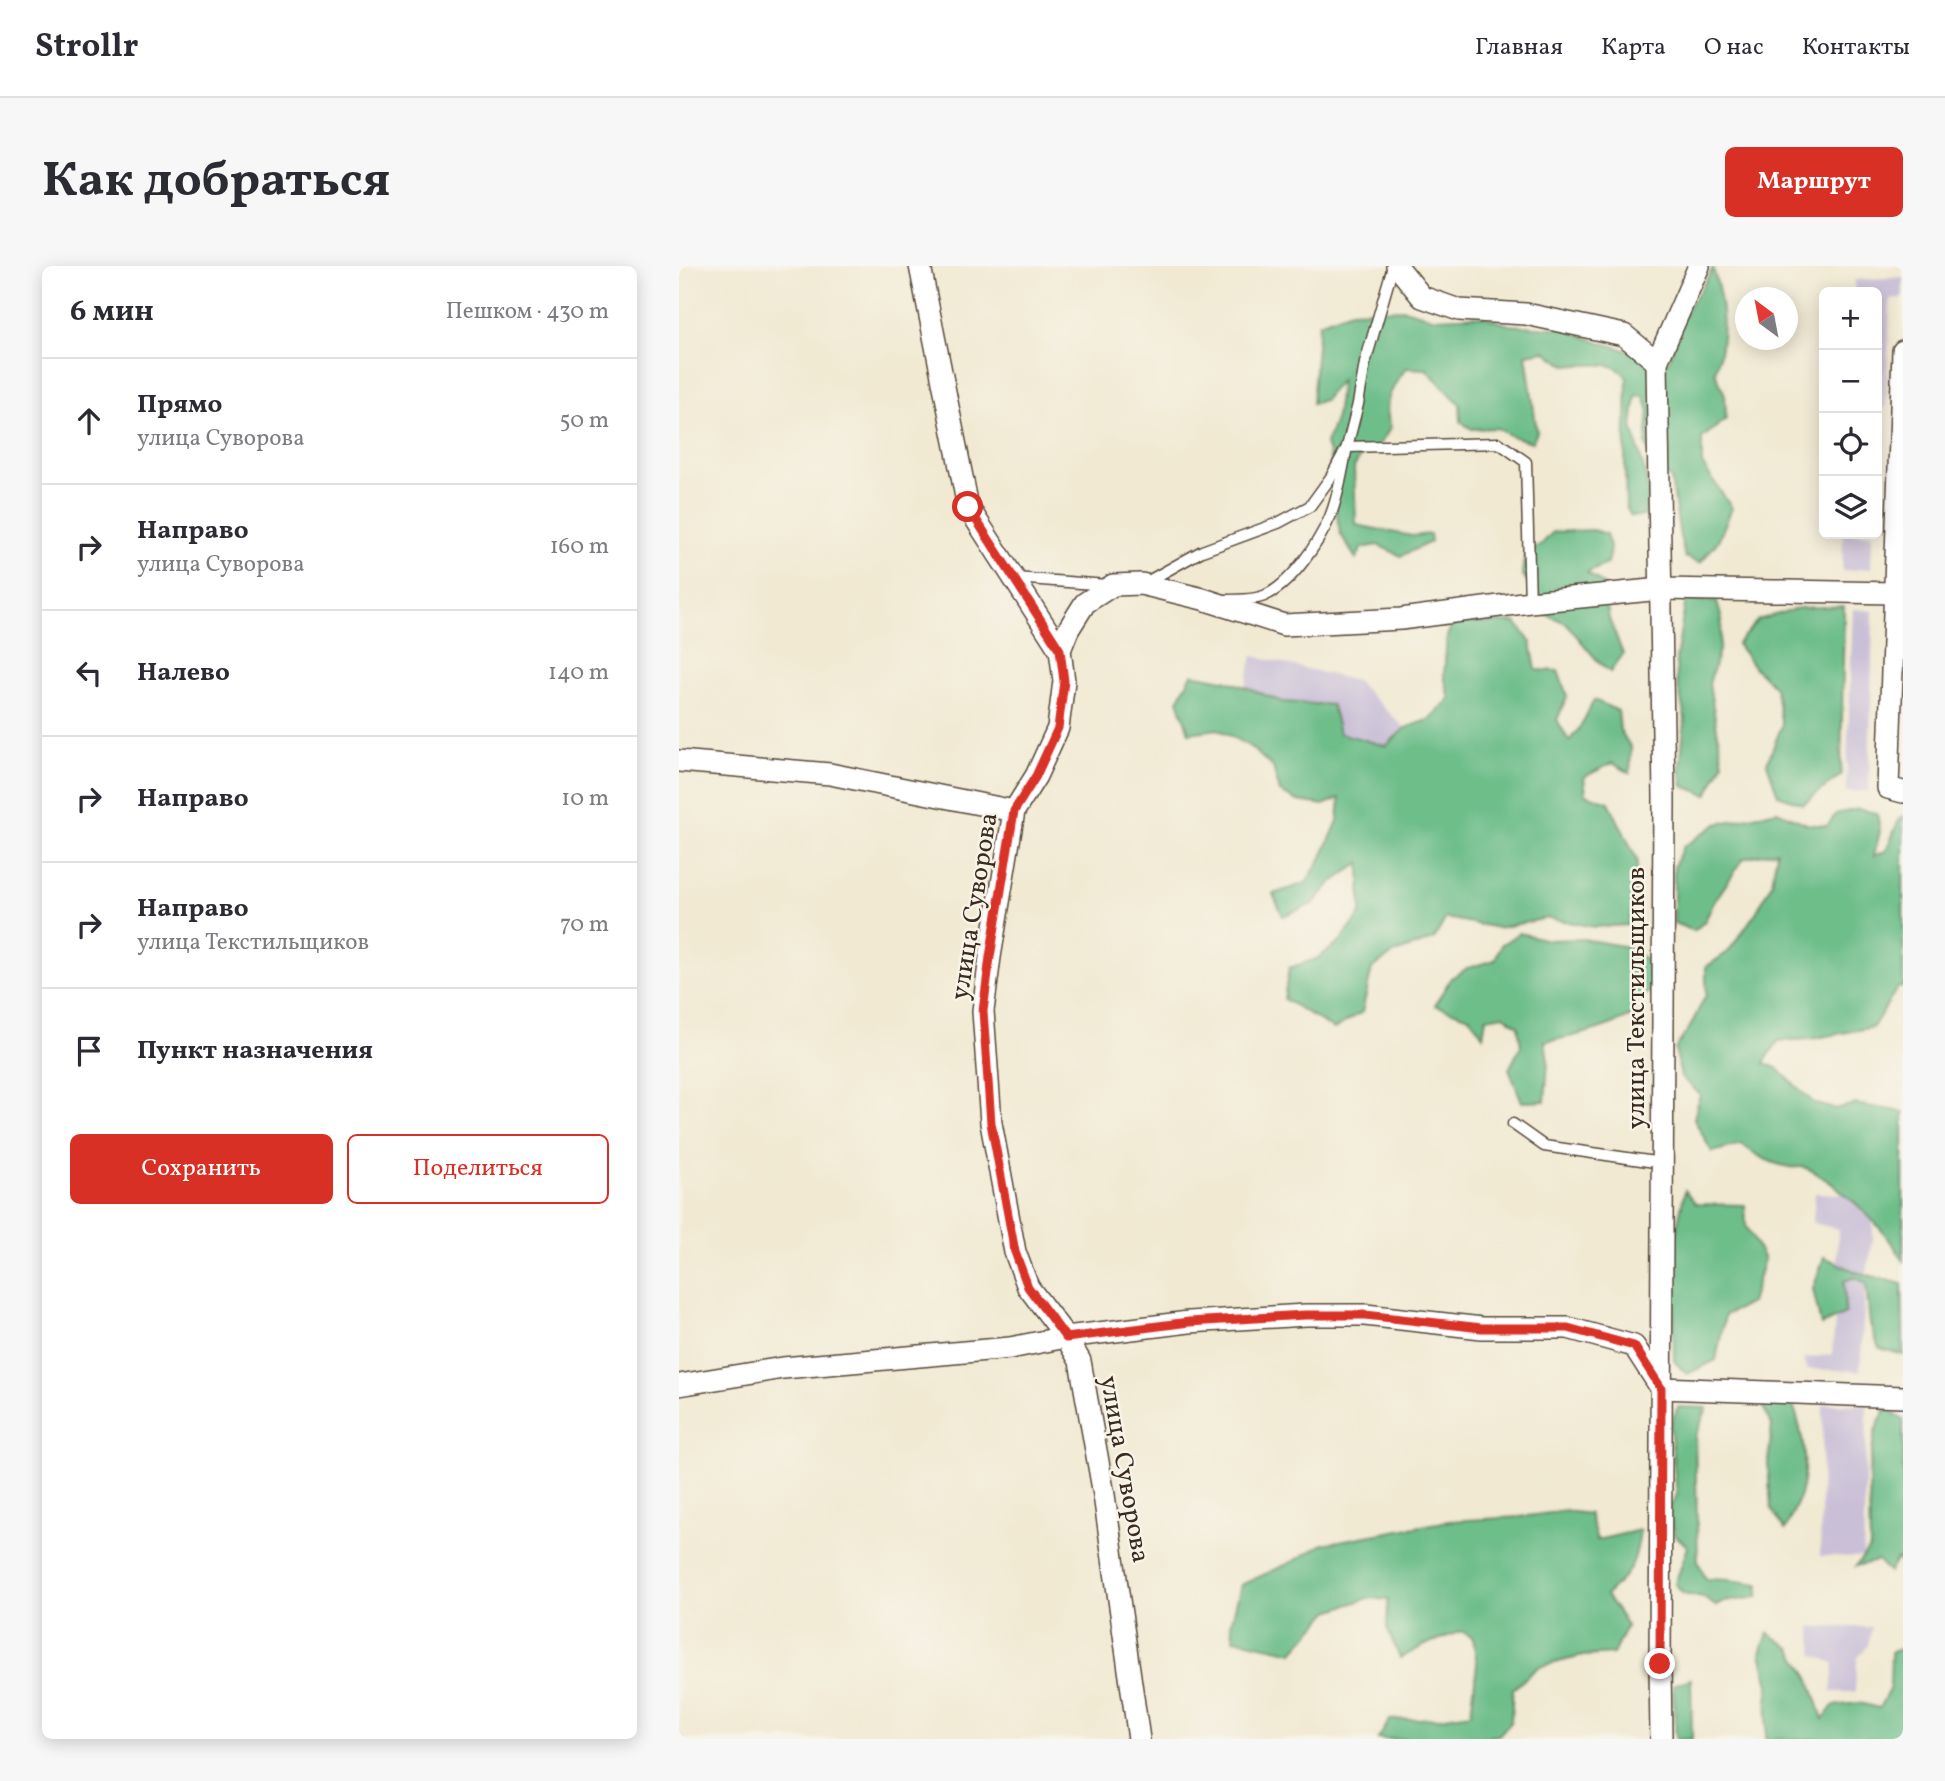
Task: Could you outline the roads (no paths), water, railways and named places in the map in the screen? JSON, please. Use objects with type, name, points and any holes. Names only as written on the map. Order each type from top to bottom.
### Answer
[{"type":"street","name":"улица Суворова","points":[[920,266],[968,507],[1060,650],[1064,681],[1058,728],[1036,776],[1014,811],[990,957],[983,1011],[991,1123],[1015,1252],[1028,1287],[1080,1361],[1104,1495],[1139,1739]]},
{"type":"street","points":[[1395,266],[1422,297],[1459,310],[1526,314],[1624,335],[1657,362]]},
{"type":"street","name":"улица Текстильщиков","points":[[1661,1739],[1664,797],[1657,362],[1699,266]]},
{"type":"street","points":[[1903,351],[1898,594],[1888,788],[1903,792]]},
{"type":"street","points":[[1060,650],[1068,630],[1085,603],[1113,585],[1141,584],[1203,599],[1284,625],[1401,620],[1530,602],[1661,589],[1898,594]]},
{"type":"street","points":[[679,761],[831,774],[1014,811]]},
{"type":"street","points":[[679,1385],[783,1368],[1010,1348],[1189,1322],[1305,1315],[1365,1315],[1482,1328],[1568,1328],[1634,1346],[1661,1388],[1903,1397]]},
{"type":"lane","points":[[1203,599],[1232,600],[1263,596],[1284,584],[1304,562],[1329,518],[1339,489],[1365,363],[1395,266]]},
{"type":"lane","points":[[1347,447],[1499,443],[1526,462],[1530,602]]},
{"type":"lane","points":[[1141,584],[1202,551],[1278,523],[1310,506],[1331,477],[1347,447]]},
{"type":"lane","points":[[1013,578],[1113,585]]},
{"type":"lane","points":[[1513,1124],[1544,1146],[1662,1163]]}]
